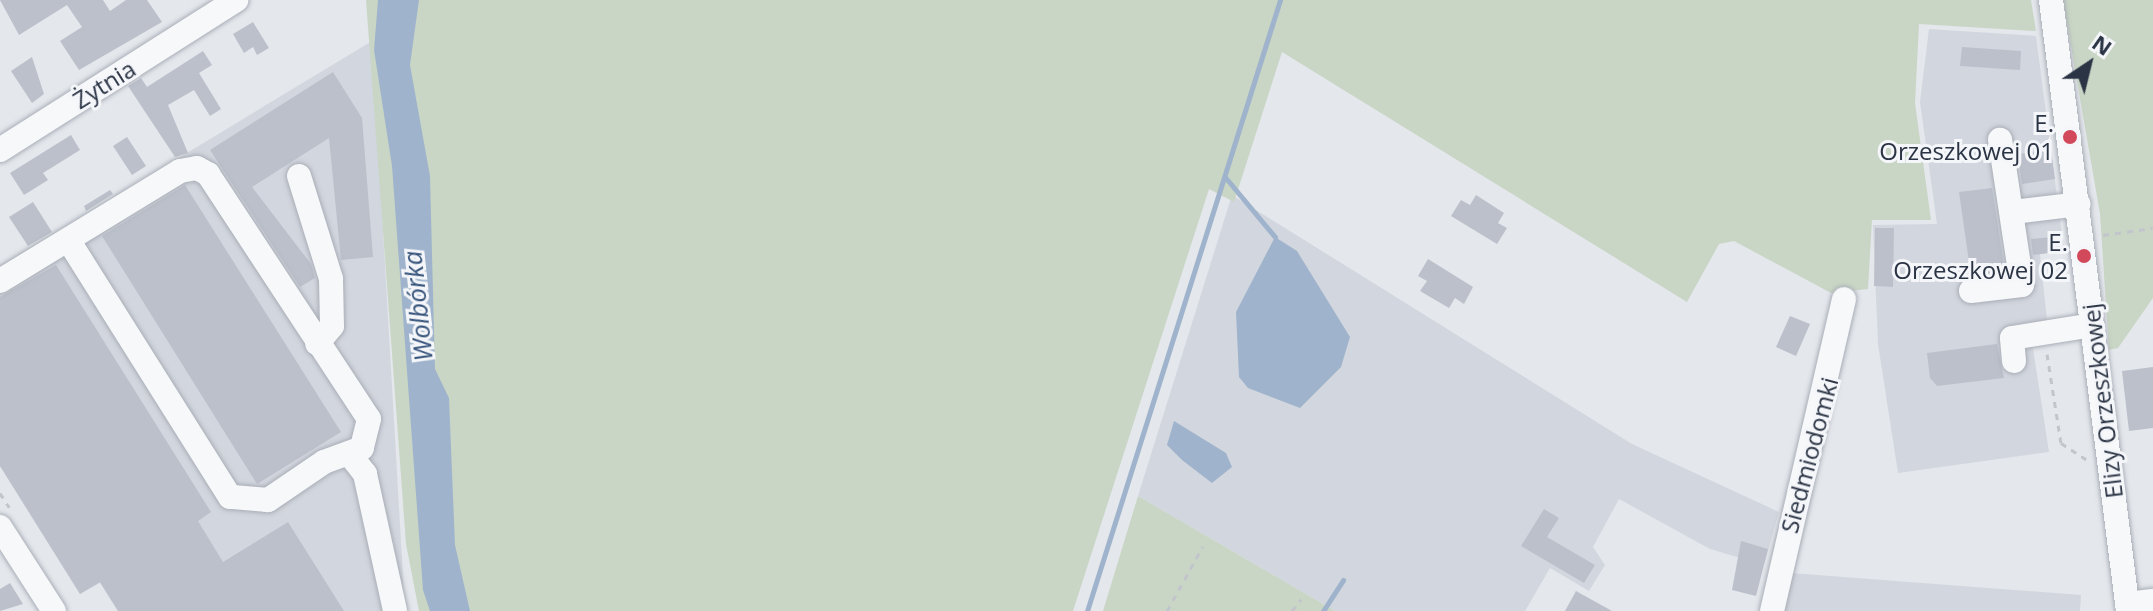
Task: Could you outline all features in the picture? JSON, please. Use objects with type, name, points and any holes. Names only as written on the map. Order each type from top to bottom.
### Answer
[{"type":"street","name":"Żytnia","points":[[0,150],[201,9],[236,0]]},
{"type":"street","name":"Elizy Orzeszkowej","points":[[2051,0],[2079,204],[2127,608]]},
{"type":"street","points":[[1971,291],[2022,285],[2000,140]]},
{"type":"street","points":[[0,281],[180,171],[197,168],[369,419],[362,448],[351,456],[324,462],[268,500],[230,497],[69,241]]},
{"type":"street","points":[[299,176],[331,279],[332,326],[317,344]]},
{"type":"street","points":[[2013,212],[2079,204]]},
{"type":"street","name":"Siedmiodomki","points":[[1772,611],[1844,299]]},
{"type":"street","points":[[2014,361],[2012,338],[2092,325]]},
{"type":"street","points":[[351,456],[365,474],[395,611]]},
{"type":"street","points":[[0,527],[54,611]]},
{"type":"street","points":[[2127,608],[2153,601]]},
{"type":"path","points":[[2099,235],[2153,228]]},
{"type":"path","points":[[2057,330],[2045,346],[2061,443],[2072,455],[2109,463]]},
{"type":"path","points":[[1167,611],[1203,546]]},
{"type":"path","points":[[1292,611],[1301,599]]},
{"type":"shaded area","points":[[1929,29],[2036,36],[2064,251],[2040,254],[2047,320],[2029,323],[2049,452],[1898,473],[1878,344],[1873,225],[1937,224],[1920,102]]},
{"type":"shaded area","points":[[372,41],[405,611],[118,611],[100,583],[80,594],[0,466],[0,266]]},
{"type":"shaded area","points":[[1232,195],[1632,444],[1779,512],[1764,565],[1710,549],[1619,499],[1593,547],[1605,565],[1589,591],[1550,568],[1525,611],[1335,611],[1138,496]]},
{"type":"shaded area","points":[[1791,573],[2081,595],[2080,611],[1783,611]]},
{"type":"green space","points":[[366,0],[2031,0],[2036,31],[1919,24],[1915,103],[1931,220],[1872,220],[1868,289],[1831,293],[1734,241],[1719,244],[1687,302],[1282,52],[1234,202],[1209,189],[1073,611],[419,611],[406,544]]},
{"type":"green space","points":[[2063,0],[2153,0],[2153,298],[2118,348],[2109,350],[2100,214]]},
{"type":"green space","points":[[1138,496],[1335,611],[1103,611]]},
{"type":"water","name":"Wolbórka","points":[[378,0],[419,0],[410,65],[430,176],[435,369],[449,398],[455,545],[470,611],[430,611],[423,590],[392,166],[374,50]]},
{"type":"water","points":[[1275,237],[1297,251],[1350,337],[1341,367],[1300,408],[1248,388],[1239,377],[1236,312]]},
{"type":"water","points":[[1174,421],[1226,453],[1232,467],[1212,483],[1182,460],[1167,445]]},
{"type":"building","points":[[0,0],[103,0],[110,11],[126,0],[147,0],[162,22],[79,70],[60,41],[82,27],[67,5],[19,35]]},
{"type":"building","points":[[253,22],[269,48],[257,55],[253,47],[244,53],[233,34]]},
{"type":"building","points":[[1962,47],[2021,51],[2020,70],[1960,66]]},
{"type":"building","points":[[203,51],[212,65],[199,73],[221,109],[210,116],[194,90],[168,105],[188,153],[175,157],[128,86],[141,78],[147,87]]},
{"type":"building","points":[[32,57],[44,94],[32,103],[11,71]]},
{"type":"building","points":[[333,72],[362,118],[373,257],[341,260],[329,138],[252,187],[311,264],[315,278],[300,287],[210,150]]},
{"type":"building","points":[[71,135],[80,150],[43,173],[48,180],[24,195],[10,173]]},
{"type":"building","points":[[127,137],[146,166],[132,175],[113,146]]},
{"type":"building","points":[[2051,150],[2055,179],[2022,184],[2018,154]]},
{"type":"building","points":[[185,185],[341,432],[257,484],[102,236]]},
{"type":"building","points":[[1992,188],[2005,272],[1971,276],[1959,192]]},
{"type":"building","points":[[110,190],[113,194],[86,211],[84,206]]},
{"type":"building","points":[[1476,195],[1504,213],[1498,223],[1507,228],[1497,244],[1451,216],[1461,200],[1470,205]]},
{"type":"building","points":[[33,202],[52,232],[28,246],[9,217]]},
{"type":"building","points":[[1875,228],[1894,228],[1893,287],[1874,286]]},
{"type":"building","points":[[2062,236],[2064,251],[2033,255],[2031,239]]},
{"type":"building","points":[[1428,259],[1473,287],[1464,304],[1455,298],[1449,308],[1420,291],[1427,281],[1418,276]]},
{"type":"building","points":[[56,265],[211,512],[198,521],[223,562],[288,522],[344,611],[118,611],[100,582],[80,594],[0,466],[0,297]]},
{"type":"building","points":[[1790,316],[1810,324],[1796,356],[1776,347]]},
{"type":"building","points":[[1997,344],[2004,378],[1937,386],[1930,378],[1927,353]]},
{"type":"building","points":[[2153,367],[2153,428],[2129,431],[2122,371]]},
{"type":"building","points":[[1544,509],[1559,518],[1547,537],[1595,565],[1584,583],[1521,546]]},
{"type":"building","points":[[1741,541],[1768,549],[1756,596],[1732,590]]},
{"type":"building","points":[[10,583],[23,604],[0,611],[0,589]]},
{"type":"building","points":[[1576,591],[1612,611],[1565,611]]},
{"type":"waterway","points":[[1087,611],[1280,0]]},
{"type":"waterway","points":[[1225,177],[1275,237]]},
{"type":"waterway","points":[[1323,611],[1343,580]]},
{"type":"place","name":"E. Orzeszkowej 01","points":[[2070,137]]},
{"type":"place","name":"E. Orzeszkowej 02","points":[[2084,256]]}]
